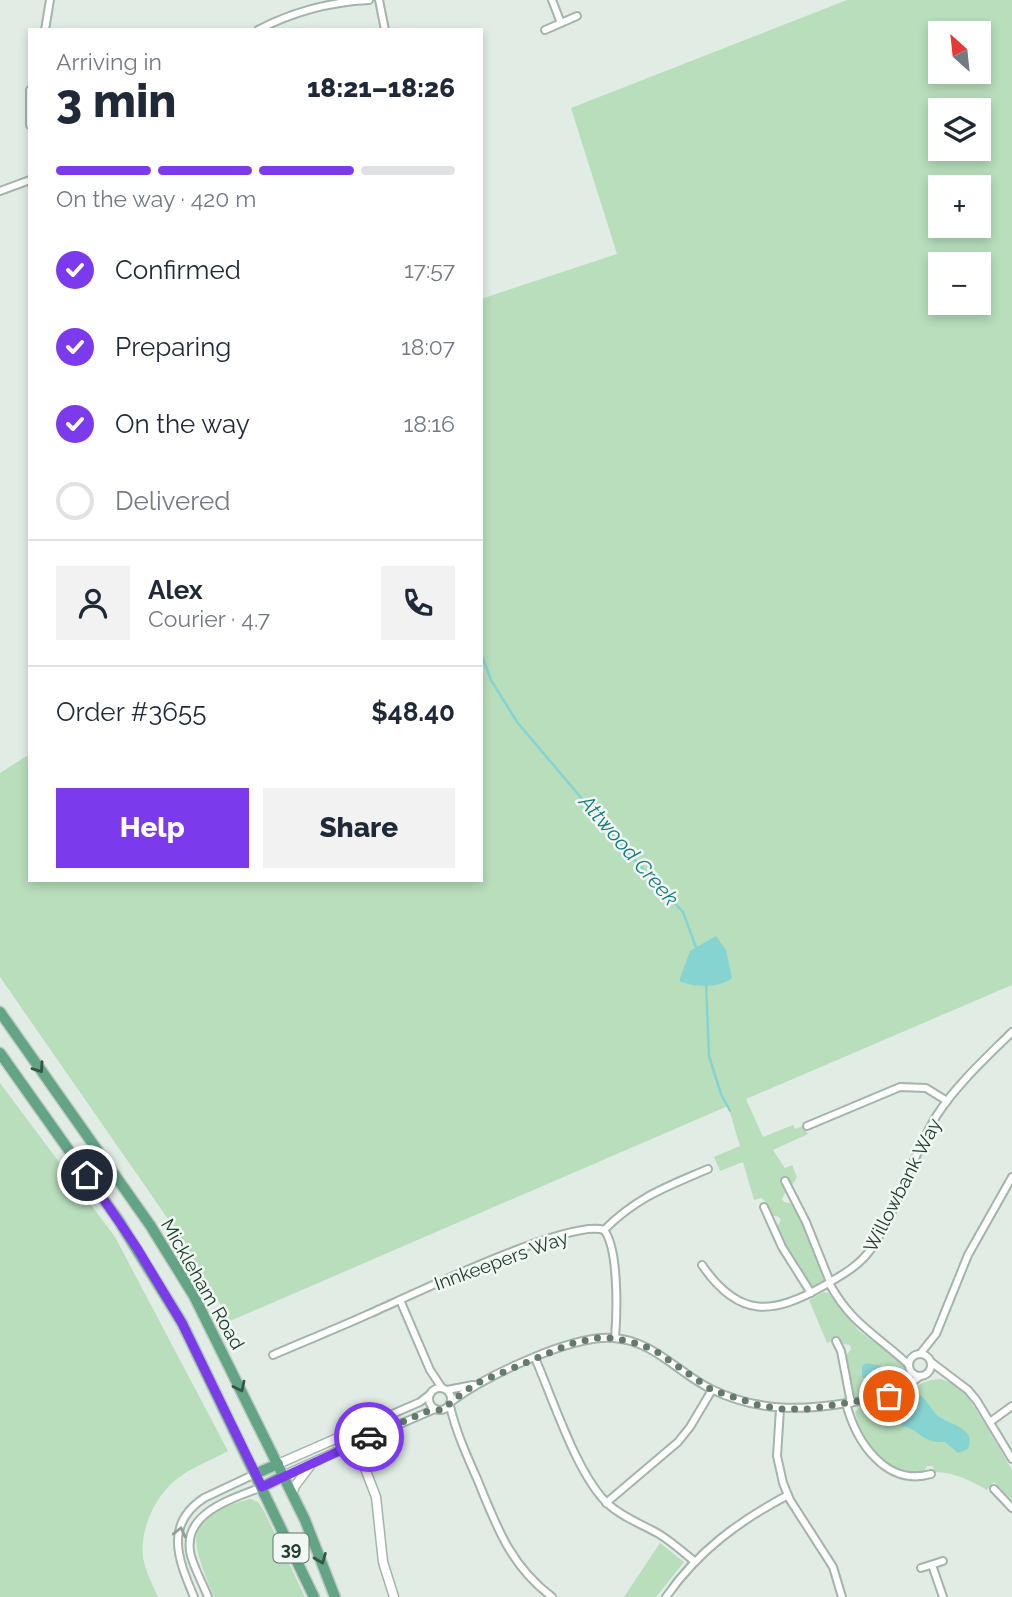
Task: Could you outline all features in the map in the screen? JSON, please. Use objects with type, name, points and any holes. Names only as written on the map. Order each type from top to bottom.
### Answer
[{"type":"main road","name":"Mickleham Road","points":[[0,1012],[163,1244],[210,1326],[292,1494],[335,1597]]},
{"type":"main road","name":"Mickleham Road","points":[[0,1053],[119,1221],[160,1286],[200,1359],[314,1597]]},
{"type":"main road","points":[[255,1474],[278,1464]]},
{"type":"main road","points":[[262,1487],[283,1476]]},
{"type":"street","points":[[44,28],[50,0]]},
{"type":"street","points":[[262,28],[292,13],[311,8],[369,0]]},
{"type":"street","points":[[379,0],[386,28]]},
{"type":"street","points":[[552,0],[561,23]]},
{"type":"street","points":[[545,30],[577,16]]},
{"type":"street","points":[[0,191],[28,181]]},
{"type":"street","name":"Willowbank Way","points":[[702,1265],[720,1288],[747,1304],[759,1307],[785,1305],[853,1268],[871,1249],[929,1129],[947,1101],[1012,1032]]},
{"type":"street","points":[[807,1126],[900,1087],[926,1088],[947,1101]]},
{"type":"street","points":[[615,1338],[615,1280],[610,1240],[604,1230],[628,1208],[647,1196],[708,1169]]},
{"type":"street","points":[[278,1464],[420,1402],[431,1393],[475,1384],[582,1340],[615,1338],[642,1345],[657,1352],[712,1390],[737,1400],[780,1409],[809,1409],[880,1399],[930,1369],[933,1340],[968,1255],[1012,1177]]},
{"type":"street","points":[[785,1181],[806,1222],[829,1283],[841,1304],[860,1326],[893,1350],[910,1368],[923,1375],[948,1376]]},
{"type":"street","points":[[764,1207],[782,1247],[811,1293]]},
{"type":"street","name":"Innkeepers Way","points":[[273,1355],[450,1276],[540,1242],[595,1228],[604,1230]]},
{"type":"street","points":[[400,1300],[430,1370],[451,1394],[455,1427],[513,1558],[537,1585],[552,1597]]},
{"type":"street","points":[[904,1387],[917,1355],[933,1340]]},
{"type":"street","points":[[836,1341],[841,1351],[853,1426],[879,1464],[889,1471],[912,1477],[931,1474]]},
{"type":"street","points":[[893,1350],[929,1360],[968,1390],[1012,1460]]},
{"type":"street","points":[[535,1358],[580,1464],[606,1503],[627,1518],[658,1533],[694,1561]]},
{"type":"street","points":[[430,1370],[429,1403],[455,1427]]},
{"type":"street","points":[[283,1476],[438,1410],[475,1384]]},
{"type":"street","points":[[606,1503],[673,1448],[690,1427],[712,1390]]},
{"type":"street","points":[[990,1422],[1012,1406]]},
{"type":"street","points":[[780,1409],[779,1470],[788,1495],[834,1567],[842,1597]]},
{"type":"street","points":[[351,1432],[376,1497],[383,1562],[394,1597]]},
{"type":"street","points":[[292,1494],[295,1486],[315,1462]]},
{"type":"street","points":[[194,1597],[179,1562],[177,1542],[183,1520],[197,1503],[255,1474]]},
{"type":"street","points":[[208,1597],[191,1558],[190,1547],[195,1527],[202,1515],[212,1508],[262,1487]]},
{"type":"street","points":[[994,1489],[1012,1508]]},
{"type":"street","points":[[666,1597],[694,1561],[739,1523],[788,1495]]},
{"type":"street","points":[[921,1568],[943,1561]]},
{"type":"street","points":[[932,1565],[943,1597]]},
{"type":"green space","points":[[847,0],[1012,0],[1012,985],[746,1099],[763,1137],[793,1125],[795,1129],[802,1126],[808,1134],[773,1150],[785,1168],[792,1165],[797,1177],[793,1184],[787,1181],[782,1184],[786,1191],[782,1199],[795,1204],[822,1268],[825,1281],[813,1289],[794,1264],[775,1230],[781,1220],[771,1215],[768,1204],[761,1198],[754,1200],[743,1162],[720,1171],[714,1157],[740,1146],[728,1106],[230,1321],[184,1242],[0,977],[0,773],[28,755],[28,882],[483,882],[483,298],[617,254],[571,108]]},
{"type":"green space","points":[[0,1083],[115,1237],[228,1451],[178,1478],[153,1509],[145,1530],[143,1552],[147,1571],[158,1597],[0,1597]]},
{"type":"green space","points":[[824,1292],[828,1293],[859,1331],[904,1365],[907,1371],[904,1379],[893,1390],[854,1398],[844,1359],[851,1349],[850,1345],[842,1344],[838,1339],[827,1343],[809,1300]]},
{"type":"green space","points":[[941,1379],[954,1384],[966,1394],[988,1429],[1012,1470],[1012,1500],[994,1482],[987,1490],[954,1475],[934,1472],[933,1466],[927,1466],[923,1473],[901,1471],[880,1456],[863,1434],[855,1412],[860,1407],[894,1400],[923,1383]]},
{"type":"green space","points":[[250,1499],[258,1502],[264,1511],[305,1597],[214,1597],[200,1560],[197,1533],[201,1523],[211,1514]]},
{"type":"green space","points":[[660,1543],[684,1562],[656,1597],[624,1597]]},
{"type":"water","points":[[716,936],[726,950],[732,978],[721,984],[707,986],[680,981],[690,951]]},
{"type":"water","points":[[867,1363],[881,1366],[906,1398],[920,1395],[938,1416],[966,1432],[970,1442],[968,1449],[958,1453],[945,1442],[931,1440],[900,1425],[887,1389],[878,1381],[862,1377],[862,1366]]},
{"type":"waterway","name":"Attwood Creek","points":[[483,658],[491,680],[517,722],[622,846],[683,912],[697,950]]},
{"type":"waterway","name":"Attwood Creek","points":[[706,983],[709,1056],[721,1094],[730,1111]]},
{"type":"way so far","points":[[369,1437],[425,1412],[445,1409],[475,1384],[570,1344],[596,1338],[615,1338],[642,1345],[657,1352],[712,1390],[758,1405],[780,1409],[824,1408],[889,1396]]},
{"type":"route","points":[[87,1175],[137,1248],[182,1323],[262,1487],[369,1437]]}]
